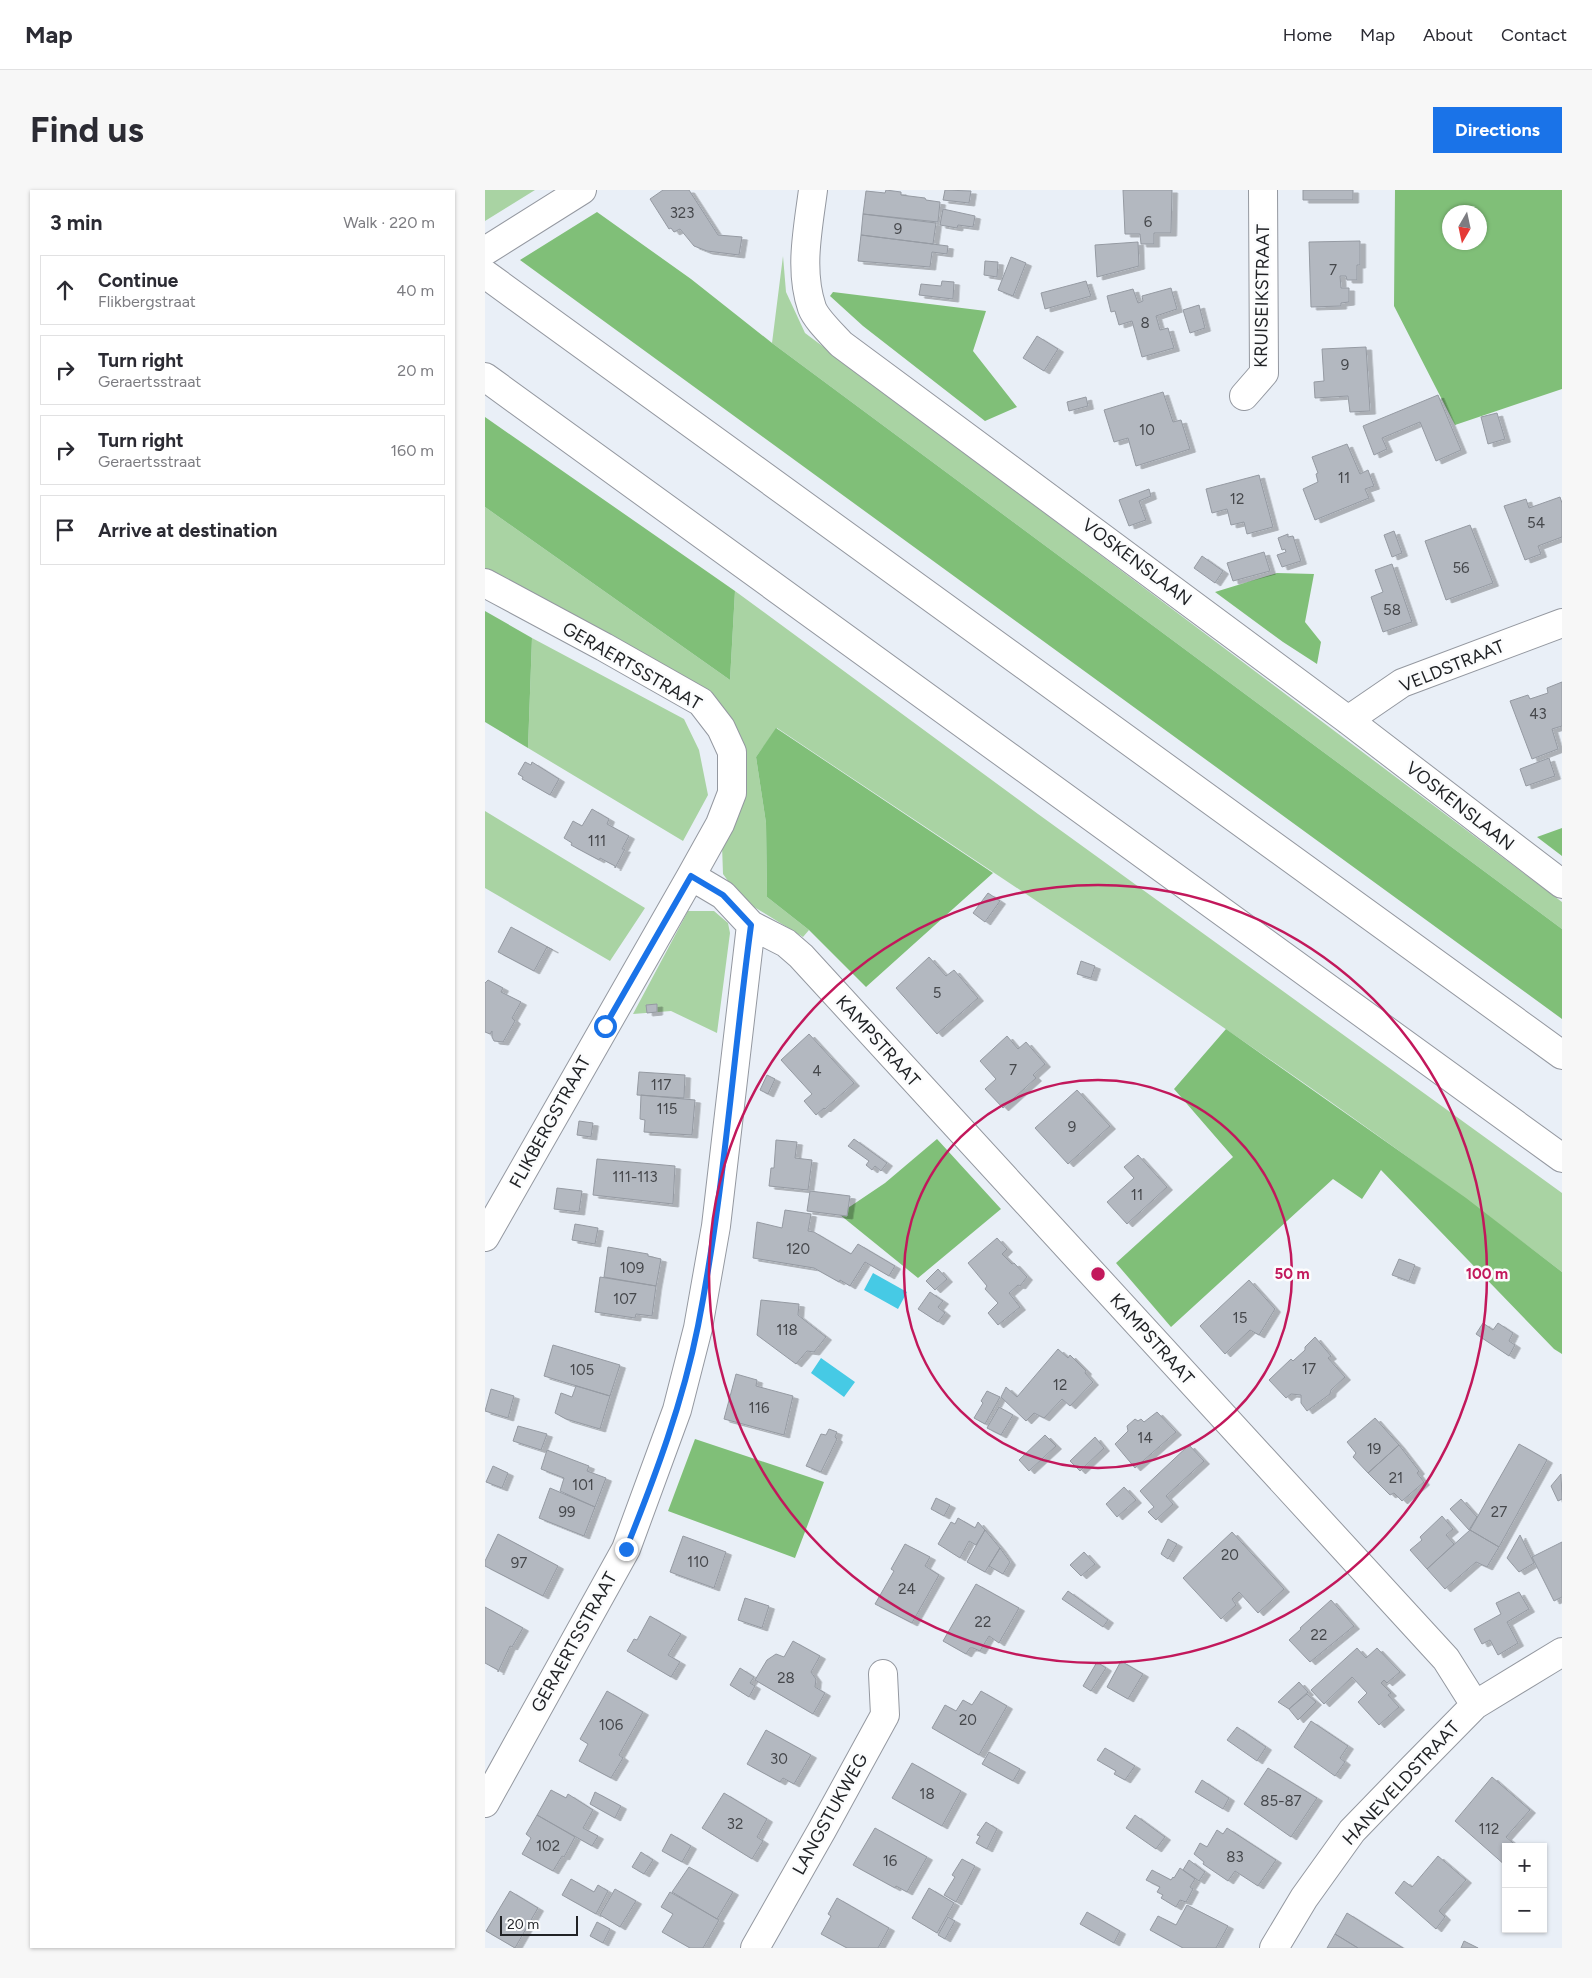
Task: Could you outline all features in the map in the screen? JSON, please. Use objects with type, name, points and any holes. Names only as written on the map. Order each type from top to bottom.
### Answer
[{"type":"main road","points":[[485,251],[582,190]]},
{"type":"main road","name":"VOSKENSLAAN","points":[[813,190],[806,243],[805,276],[813,310],[841,344],[1348,720],[1562,884]]},
{"type":"main road","name":"KRUISEIKSTRAAT","points":[[1244,396],[1264,373],[1263,190]]},
{"type":"main road","points":[[485,274],[1562,1056]]},
{"type":"main road","points":[[485,376],[1562,1158]]},
{"type":"main road","name":"GERAERTSSTRAAT","points":[[485,583],[701,702],[721,728],[732,752],[732,793],[719,824],[691,876]]},
{"type":"main road","name":"VELDSTRAAT","points":[[1348,720],[1402,684],[1562,623]]},
{"type":"main road","points":[[691,876],[723,895],[751,925]]},
{"type":"main road","name":"FLIKBERGSTRAAT","points":[[485,1238],[691,876]]},
{"type":"main road","name":"GERAERTSSTRAAT","points":[[485,1803],[626,1549],[677,1410],[697,1328],[716,1226],[751,925]]},
{"type":"main road","name":"KAMPSTRAAT","points":[[751,925],[786,943],[801,956],[1445,1659],[1475,1705]]},
{"type":"main road","name":"HANEVELDSTRAAT","points":[[1274,1948],[1304,1898],[1352,1832],[1475,1705],[1562,1652]]},
{"type":"main road","name":"LANGSTUKWEG","points":[[755,1948],[885,1715],[883,1674]]},
{"type":"green space","points":[[485,190],[535,190],[485,221]]},
{"type":"green space","points":[[1395,190],[1562,190],[1562,389],[1455,425],[1394,306]]},
{"type":"green space","points":[[597,212],[691,279],[772,343],[1562,929],[1562,1019],[520,260]]},
{"type":"green space","points":[[783,256],[786,292],[805,333],[1562,902],[1562,929],[772,343]]},
{"type":"green space","points":[[833,292],[986,311],[973,351],[1017,407],[985,421],[863,326],[830,296]]},
{"type":"green space","points":[[485,417],[735,591],[730,680],[485,507]]},
{"type":"green space","points":[[485,507],[730,680],[735,591],[1038,814],[1562,1193],[1562,1272],[1467,1200],[1272,1061],[777,728],[756,757],[766,823],[767,897],[809,930],[803,937],[741,899],[723,874],[722,845],[734,824],[745,796],[747,772],[743,743],[485,570]]},
{"type":"green space","points":[[1277,573],[1314,574],[1305,622],[1321,642],[1317,664],[1283,642],[1215,592]]},
{"type":"green space","points":[[485,611],[532,638],[528,748],[485,722]]},
{"type":"green space","points":[[532,638],[684,719],[699,750],[708,795],[683,841],[528,748]]},
{"type":"green space","points":[[776,728],[993,873],[866,987],[809,930],[767,897],[766,823],[756,757]]},
{"type":"green space","points":[[485,811],[645,908],[610,961],[485,888]]},
{"type":"green space","points":[[1562,828],[1562,856],[1537,837]]},
{"type":"green space","points":[[688,911],[714,911],[728,923],[730,933],[717,1033],[671,1011],[633,1014]]},
{"type":"green space","points":[[1226,1029],[1466,1198],[1562,1272],[1562,1354],[1554,1349],[1381,1170],[1362,1199],[1333,1179],[1171,1327],[1116,1263],[1233,1157],[1174,1089]]},
{"type":"green space","points":[[937,1139],[1001,1209],[918,1278],[839,1214],[885,1183]]},
{"type":"green space","points":[[695,1439],[824,1482],[795,1558],[668,1511]]},
{"type":"water","points":[[873,1273],[907,1292],[898,1309],[864,1290]]},
{"type":"water","points":[[821,1358],[855,1382],[844,1397],[811,1373]]},
{"type":"building","points":[[663,190],[689,190],[718,235],[742,237],[739,255],[707,251],[694,246],[680,229],[674,232],[671,228],[669,229],[650,199]]},
{"type":"building","points":[[886,190],[901,192],[901,195],[940,202],[938,222],[863,214],[866,191],[885,193]]},
{"type":"building","points":[[945,190],[971,191],[969,203],[943,200]]},
{"type":"building","points":[[1123,190],[1172,190],[1171,233],[1154,233],[1154,244],[1141,244],[1140,234],[1125,234]]},
{"type":"building","points":[[1303,190],[1353,190],[1353,200],[1303,200]]},
{"type":"building","points":[[943,209],[975,216],[973,227],[958,225],[957,228],[940,225]]},
{"type":"building","points":[[863,214],[936,223],[933,244],[861,235]]},
{"type":"building","points":[[861,235],[948,246],[947,254],[932,252],[930,267],[858,261]]},
{"type":"building","points":[[1360,241],[1360,265],[1357,265],[1357,280],[1347,280],[1346,276],[1340,276],[1341,288],[1349,288],[1349,302],[1341,303],[1341,306],[1311,307],[1309,242]]},
{"type":"building","points":[[1138,242],[1139,266],[1097,277],[1095,245]]},
{"type":"building","points":[[1011,257],[1026,263],[1013,296],[998,290]]},
{"type":"building","points":[[985,261],[998,262],[997,277],[984,275]]},
{"type":"building","points":[[942,281],[954,282],[953,299],[919,295],[921,284],[941,286]]},
{"type":"building","points":[[1086,281],[1091,296],[1045,309],[1041,293]]},
{"type":"building","points":[[1171,288],[1177,309],[1156,316],[1160,330],[1168,328],[1174,348],[1142,357],[1132,321],[1119,325],[1115,311],[1111,312],[1107,296],[1133,289],[1138,303],[1143,301],[1142,296]]},
{"type":"building","points":[[1199,305],[1205,328],[1190,333],[1183,310]]},
{"type":"building","points":[[1037,336],[1058,349],[1044,371],[1023,358]]},
{"type":"building","points":[[1366,347],[1370,411],[1350,412],[1348,396],[1315,398],[1314,382],[1324,381],[1322,349]]},
{"type":"building","points":[[1163,392],[1173,422],[1181,420],[1190,449],[1136,466],[1128,438],[1114,442],[1104,410]]},
{"type":"building","points":[[1438,395],[1461,450],[1436,461],[1420,422],[1382,438],[1387,449],[1374,455],[1363,426]]},
{"type":"building","points":[[1086,397],[1088,406],[1069,411],[1067,402]]},
{"type":"building","points":[[1497,413],[1505,439],[1488,444],[1481,417]]},
{"type":"building","points":[[1347,444],[1360,474],[1368,470],[1374,486],[1365,489],[1369,498],[1315,520],[1303,489],[1318,482],[1316,474],[1318,473],[1312,457]]},
{"type":"building","points":[[1259,475],[1273,527],[1247,534],[1244,522],[1231,525],[1227,509],[1212,513],[1206,489]]},
{"type":"building","points":[[1149,489],[1151,496],[1139,501],[1146,520],[1129,526],[1119,500]]},
{"type":"building","points":[[1560,497],[1562,503],[1562,537],[1538,546],[1541,554],[1525,560],[1504,506],[1526,499],[1529,508]]},
{"type":"building","points":[[1470,525],[1493,583],[1446,600],[1425,541]]},
{"type":"building","points":[[1394,531],[1402,553],[1392,557],[1384,535]]},
{"type":"building","points":[[1288,534],[1288,537],[1293,536],[1301,561],[1282,567],[1277,555],[1286,552],[1285,549],[1282,550],[1278,538]]},
{"type":"building","points":[[1264,552],[1270,571],[1233,581],[1227,563]]},
{"type":"building","points":[[1202,556],[1223,571],[1215,583],[1194,568]]},
{"type":"building","points":[[1392,564],[1412,622],[1383,632],[1371,597],[1383,592],[1375,570]]},
{"type":"building","points":[[1562,682],[1562,726],[1552,729],[1558,749],[1532,759],[1510,701],[1528,695],[1530,699],[1548,693],[1547,688]]},
{"type":"building","points":[[1549,758],[1555,776],[1526,786],[1520,769]]},
{"type":"building","points":[[525,762],[531,765],[532,762],[559,779],[550,795],[522,779],[523,777],[518,774]]},
{"type":"building","points":[[592,809],[609,819],[607,824],[629,836],[622,849],[625,849],[615,868],[615,866],[600,858],[599,860],[571,845],[572,843],[564,838],[573,821],[582,826]]},
{"type":"building","points":[[988,893],[1000,901],[985,922],[973,913]]},
{"type":"building","points":[[511,927],[553,950],[547,947],[534,971],[498,952]]},
{"type":"building","points":[[929,957],[946,976],[954,970],[978,998],[937,1034],[896,988]]},
{"type":"building","points":[[1081,961],[1095,966],[1091,978],[1077,974]]},
{"type":"building","points":[[488,980],[503,988],[501,992],[521,1002],[512,1018],[515,1021],[503,1042],[494,1041],[492,1031],[490,1034],[485,1032],[485,983]]},
{"type":"building","points":[[657,1004],[657,1012],[647,1013],[646,1005]]},
{"type":"building","points":[[809,1034],[854,1083],[816,1115],[804,1101],[812,1094],[781,1060]]},
{"type":"building","points":[[1007,1036],[1018,1049],[1026,1042],[1045,1064],[1033,1075],[1036,1078],[1003,1108],[985,1089],[996,1079],[980,1061]]},
{"type":"building","points":[[639,1072],[685,1075],[684,1098],[637,1095]]},
{"type":"building","points":[[767,1075],[775,1079],[768,1094],[760,1090]]},
{"type":"building","points":[[1077,1090],[1110,1126],[1068,1164],[1035,1128]]},
{"type":"building","points":[[641,1095],[695,1100],[692,1135],[644,1132],[645,1120],[640,1119]]},
{"type":"building","points":[[579,1121],[593,1123],[591,1137],[577,1135]]},
{"type":"building","points":[[854,1139],[887,1163],[881,1171],[875,1166],[872,1170],[866,1165],[869,1161],[848,1146]]},
{"type":"building","points":[[776,1140],[797,1142],[795,1158],[812,1160],[808,1190],[769,1186],[771,1168],[774,1168]]},
{"type":"building","points":[[1138,1155],[1167,1187],[1127,1224],[1107,1202],[1134,1178],[1124,1167]]},
{"type":"building","points":[[597,1159],[675,1166],[673,1204],[593,1195]]},
{"type":"building","points":[[557,1188],[582,1191],[579,1212],[554,1209]]},
{"type":"building","points":[[810,1191],[850,1196],[847,1216],[807,1211]]},
{"type":"building","points":[[785,1210],[811,1214],[808,1231],[814,1232],[851,1254],[858,1244],[895,1266],[889,1276],[865,1262],[850,1286],[814,1268],[753,1258],[757,1222],[782,1228]]},
{"type":"building","points":[[575,1224],[598,1228],[595,1244],[572,1240]]},
{"type":"building","points":[[997,1238],[1007,1249],[1002,1254],[1012,1264],[1014,1263],[1027,1277],[1020,1286],[1018,1285],[1009,1293],[1020,1307],[998,1325],[988,1313],[998,1303],[985,1289],[987,1286],[968,1263]]},
{"type":"building","points":[[608,1247],[648,1254],[648,1256],[661,1259],[656,1286],[604,1277]]},
{"type":"building","points":[[1399,1259],[1415,1265],[1409,1281],[1392,1275]]},
{"type":"building","points":[[938,1269],[947,1279],[935,1290],[926,1281]]},
{"type":"building","points":[[600,1277],[656,1286],[652,1316],[636,1314],[635,1318],[595,1312]]},
{"type":"building","points":[[1249,1280],[1275,1309],[1259,1335],[1250,1330],[1225,1354],[1200,1326]]},
{"type":"building","points":[[930,1292],[943,1301],[938,1307],[945,1313],[938,1322],[918,1309]]},
{"type":"building","points":[[761,1300],[799,1304],[798,1315],[826,1337],[814,1352],[807,1351],[796,1364],[757,1335]]},
{"type":"building","points":[[1483,1323],[1493,1330],[1498,1323],[1513,1333],[1509,1341],[1515,1345],[1509,1356],[1476,1334]]},
{"type":"building","points":[[1315,1337],[1331,1356],[1328,1358],[1345,1377],[1331,1390],[1330,1394],[1307,1411],[1301,1403],[1301,1395],[1291,1394],[1286,1398],[1269,1380],[1291,1359],[1293,1361],[1305,1350],[1305,1347]]},
{"type":"building","points":[[553,1345],[620,1365],[610,1396],[544,1376]]},
{"type":"building","points":[[1058,1349],[1068,1358],[1070,1355],[1086,1371],[1085,1373],[1093,1382],[1070,1406],[1062,1399],[1044,1418],[1034,1413],[1026,1421],[1001,1397],[1006,1387],[1017,1397]]},
{"type":"building","points":[[736,1374],[757,1380],[756,1386],[793,1396],[784,1435],[724,1419]]},
{"type":"building","points":[[576,1386],[610,1396],[600,1429],[566,1419],[555,1413],[561,1393],[572,1397]]},
{"type":"building","points":[[491,1389],[514,1396],[508,1418],[485,1411]]},
{"type":"building","points":[[987,1391],[1000,1397],[985,1424],[974,1418],[983,1403],[981,1401]]},
{"type":"building","points":[[999,1407],[1013,1415],[1001,1435],[987,1428]]},
{"type":"building","points":[[1157,1412],[1176,1432],[1135,1468],[1115,1444],[1128,1431],[1127,1426],[1135,1419],[1138,1421],[1141,1419],[1144,1422]]},
{"type":"building","points":[[1375,1418],[1399,1445],[1368,1473],[1353,1457],[1356,1453],[1347,1442]]},
{"type":"building","points":[[518,1426],[547,1434],[541,1450],[513,1441]]},
{"type":"building","points":[[829,1429],[837,1432],[835,1437],[837,1439],[821,1472],[806,1466],[821,1434],[826,1435]]},
{"type":"building","points":[[1045,1435],[1056,1446],[1029,1471],[1019,1460]]},
{"type":"building","points":[[1095,1437],[1104,1448],[1080,1471],[1070,1461]]},
{"type":"building","points":[[1519,1444],[1547,1460],[1499,1547],[1470,1530]]},
{"type":"building","points":[[1189,1445],[1204,1461],[1166,1496],[1173,1504],[1156,1520],[1148,1512],[1154,1507],[1140,1491]]},
{"type":"building","points":[[1399,1445],[1419,1471],[1417,1473],[1424,1482],[1402,1501],[1394,1493],[1390,1495],[1368,1473]]},
{"type":"building","points":[[547,1450],[589,1466],[587,1471],[606,1478],[595,1507],[560,1491],[564,1478],[541,1469]]},
{"type":"building","points":[[493,1466],[508,1473],[502,1488],[486,1482]]},
{"type":"building","points":[[1561,1474],[1562,1499],[1558,1501],[1551,1486]]},
{"type":"building","points":[[1124,1487],[1136,1500],[1117,1517],[1106,1504]]},
{"type":"building","points":[[550,1488],[595,1507],[584,1536],[539,1518]]},
{"type":"building","points":[[936,1498],[950,1505],[944,1516],[931,1509]]},
{"type":"building","points":[[1461,1499],[1477,1517],[1469,1530],[1450,1509]]},
{"type":"building","points":[[1442,1516],[1453,1529],[1446,1535],[1454,1544],[1427,1569],[1410,1550],[1422,1540],[1420,1537]]},
{"type":"building","points":[[958,1518],[975,1528],[978,1522],[985,1530],[976,1545],[969,1541],[960,1558],[938,1544],[951,1522],[955,1524]]},
{"type":"building","points":[[985,1530],[1000,1548],[985,1572],[967,1562]]},
{"type":"building","points":[[1470,1530],[1499,1547],[1487,1567],[1476,1562],[1445,1589],[1427,1569]]},
{"type":"building","points":[[1232,1532],[1284,1589],[1258,1613],[1239,1592],[1232,1599],[1236,1605],[1221,1619],[1183,1578]]},
{"type":"building","points":[[498,1534],[558,1566],[543,1596],[485,1566],[485,1561]]},
{"type":"building","points":[[1520,1535],[1534,1563],[1519,1572],[1507,1558]]},
{"type":"building","points":[[683,1536],[726,1552],[714,1588],[670,1572]]},
{"type":"building","points":[[1168,1539],[1177,1544],[1168,1559],[1161,1554]]},
{"type":"building","points":[[1562,1542],[1562,1597],[1554,1601],[1532,1557]]},
{"type":"building","points":[[905,1544],[930,1557],[925,1566],[939,1575],[912,1623],[875,1604],[894,1571],[891,1569]]},
{"type":"building","points":[[1000,1548],[1010,1562],[1003,1574],[989,1566]]},
{"type":"building","points":[[1084,1552],[1095,1564],[1081,1576],[1070,1565]]},
{"type":"building","points":[[976,1584],[1019,1608],[999,1643],[989,1636],[980,1651],[970,1648],[966,1654],[943,1641]]},
{"type":"building","points":[[1068,1591],[1108,1620],[1103,1627],[1062,1599]]},
{"type":"building","points":[[1519,1592],[1529,1609],[1507,1622],[1518,1643],[1498,1655],[1490,1640],[1482,1644],[1474,1629],[1501,1614],[1496,1603]]},
{"type":"building","points":[[745,1598],[769,1606],[762,1628],[738,1620]]},
{"type":"building","points":[[1331,1600],[1354,1626],[1310,1662],[1289,1640]]},
{"type":"building","points":[[485,1607],[523,1628],[512,1647],[510,1646],[498,1672],[498,1670],[485,1663]]},
{"type":"building","points":[[650,1616],[681,1634],[668,1655],[680,1662],[671,1677],[627,1651],[634,1639],[637,1640]]},
{"type":"building","points":[[793,1641],[820,1656],[811,1672],[816,1679],[815,1687],[825,1693],[813,1714],[755,1680],[767,1660],[776,1654],[784,1657]]},
{"type":"building","points":[[1357,1648],[1366,1658],[1377,1648],[1400,1672],[1387,1683],[1384,1680],[1381,1683],[1391,1693],[1388,1695],[1399,1707],[1379,1725],[1358,1702],[1367,1693],[1352,1677],[1324,1704],[1311,1690]]},
{"type":"building","points":[[1121,1661],[1143,1674],[1128,1699],[1107,1687]]},
{"type":"building","points":[[1097,1662],[1106,1668],[1091,1691],[1083,1686]]},
{"type":"building","points":[[740,1668],[754,1677],[750,1683],[755,1686],[749,1697],[730,1685]]},
{"type":"building","points":[[1299,1682],[1308,1692],[1289,1709],[1278,1702]]},
{"type":"building","points":[[607,1691],[643,1712],[619,1755],[623,1758],[611,1778],[579,1761],[588,1744],[580,1739]]},
{"type":"building","points":[[981,1691],[1007,1706],[979,1755],[932,1728],[945,1705],[956,1711],[963,1700],[972,1705]]},
{"type":"building","points":[[1307,1694],[1316,1702],[1298,1720],[1289,1709]]},
{"type":"building","points":[[1311,1721],[1348,1746],[1340,1758],[1345,1762],[1335,1776],[1294,1747]]},
{"type":"building","points":[[1237,1727],[1266,1747],[1257,1761],[1227,1740]]},
{"type":"building","points":[[766,1730],[811,1755],[794,1784],[783,1778],[780,1782],[747,1764]]},
{"type":"building","points":[[1105,1748],[1135,1766],[1125,1780],[1114,1774],[1116,1771],[1097,1760]]},
{"type":"building","points":[[989,1752],[1020,1769],[1013,1781],[982,1764]]},
{"type":"building","points":[[912,1763],[961,1791],[942,1826],[892,1798]]},
{"type":"building","points":[[1268,1768],[1317,1798],[1291,1837],[1244,1804]]},
{"type":"building","points":[[1492,1777],[1530,1810],[1506,1837],[1513,1843],[1502,1843],[1502,1862],[1455,1821]]},
{"type":"building","points":[[1202,1780],[1229,1798],[1223,1809],[1195,1792]]},
{"type":"building","points":[[551,1790],[566,1798],[568,1794],[593,1810],[583,1828],[598,1836],[592,1846],[537,1815]]},
{"type":"building","points":[[595,1792],[621,1806],[615,1818],[590,1804]]},
{"type":"building","points":[[724,1793],[767,1819],[757,1837],[763,1841],[752,1859],[702,1828]]},
{"type":"building","points":[[537,1815],[575,1837],[564,1857],[562,1856],[553,1871],[522,1854],[531,1838],[526,1834]]},
{"type":"building","points":[[1135,1815],[1165,1837],[1156,1849],[1126,1828]]},
{"type":"building","points":[[986,1822],[997,1829],[987,1849],[976,1843],[980,1836],[977,1835]]},
{"type":"building","points":[[875,1828],[927,1857],[907,1892],[896,1886],[895,1888],[853,1865]]},
{"type":"building","points":[[1227,1828],[1276,1860],[1258,1886],[1235,1871],[1228,1881],[1203,1864],[1204,1862],[1194,1854],[1200,1843],[1207,1847],[1217,1830],[1223,1834]]},
{"type":"building","points":[[671,1834],[691,1846],[682,1862],[662,1851]]},
{"type":"building","points":[[641,1852],[653,1860],[644,1874],[632,1867]]},
{"type":"building","points":[[1438,1856],[1466,1880],[1439,1911],[1445,1917],[1436,1929],[1395,1893],[1404,1881],[1412,1887]]},
{"type":"building","points":[[962,1859],[975,1866],[956,1902],[944,1895],[955,1877],[952,1875]]},
{"type":"building","points":[[1189,1860],[1205,1872],[1199,1881],[1183,1870]]},
{"type":"building","points":[[689,1867],[733,1892],[717,1919],[672,1892]]},
{"type":"building","points":[[1180,1868],[1195,1879],[1190,1887],[1193,1889],[1186,1902],[1180,1900],[1176,1907],[1161,1898],[1163,1895],[1157,1892],[1160,1887],[1146,1880],[1152,1870],[1171,1880]]},
{"type":"building","points":[[571,1879],[594,1892],[598,1885],[608,1891],[596,1914],[562,1895]]},
{"type":"building","points":[[929,1888],[954,1903],[937,1933],[912,1918]]},
{"type":"building","points":[[615,1889],[636,1901],[620,1927],[600,1915]]},
{"type":"building","points":[[510,1891],[538,1908],[515,1948],[486,1931]]},
{"type":"building","points":[[670,1892],[719,1920],[703,1948],[690,1948],[662,1932],[673,1914],[661,1907]]},
{"type":"building","points":[[837,1898],[889,1928],[878,1948],[847,1948],[821,1934],[831,1916],[828,1914]]},
{"type":"building","points":[[1187,1905],[1228,1926],[1216,1948],[1183,1948],[1150,1930],[1158,1916],[1176,1925]]},
{"type":"building","points":[[1087,1912],[1120,1931],[1114,1943],[1080,1924]]},
{"type":"building","points":[[1347,1913],[1403,1948],[1358,1948],[1335,1934]]},
{"type":"building","points":[[948,1917],[955,1921],[945,1939],[938,1935]]},
{"type":"building","points":[[597,1922],[610,1929],[603,1943],[590,1936]]},
{"type":"building","points":[[1335,1934],[1358,1948],[1327,1948]]},
{"type":"building","points":[[1464,1941],[1478,1948],[1461,1948]]},
{"type":"route","points":[[605,1026],[691,876],[723,895],[751,925],[716,1226],[697,1328],[677,1410],[626,1549]]}]
